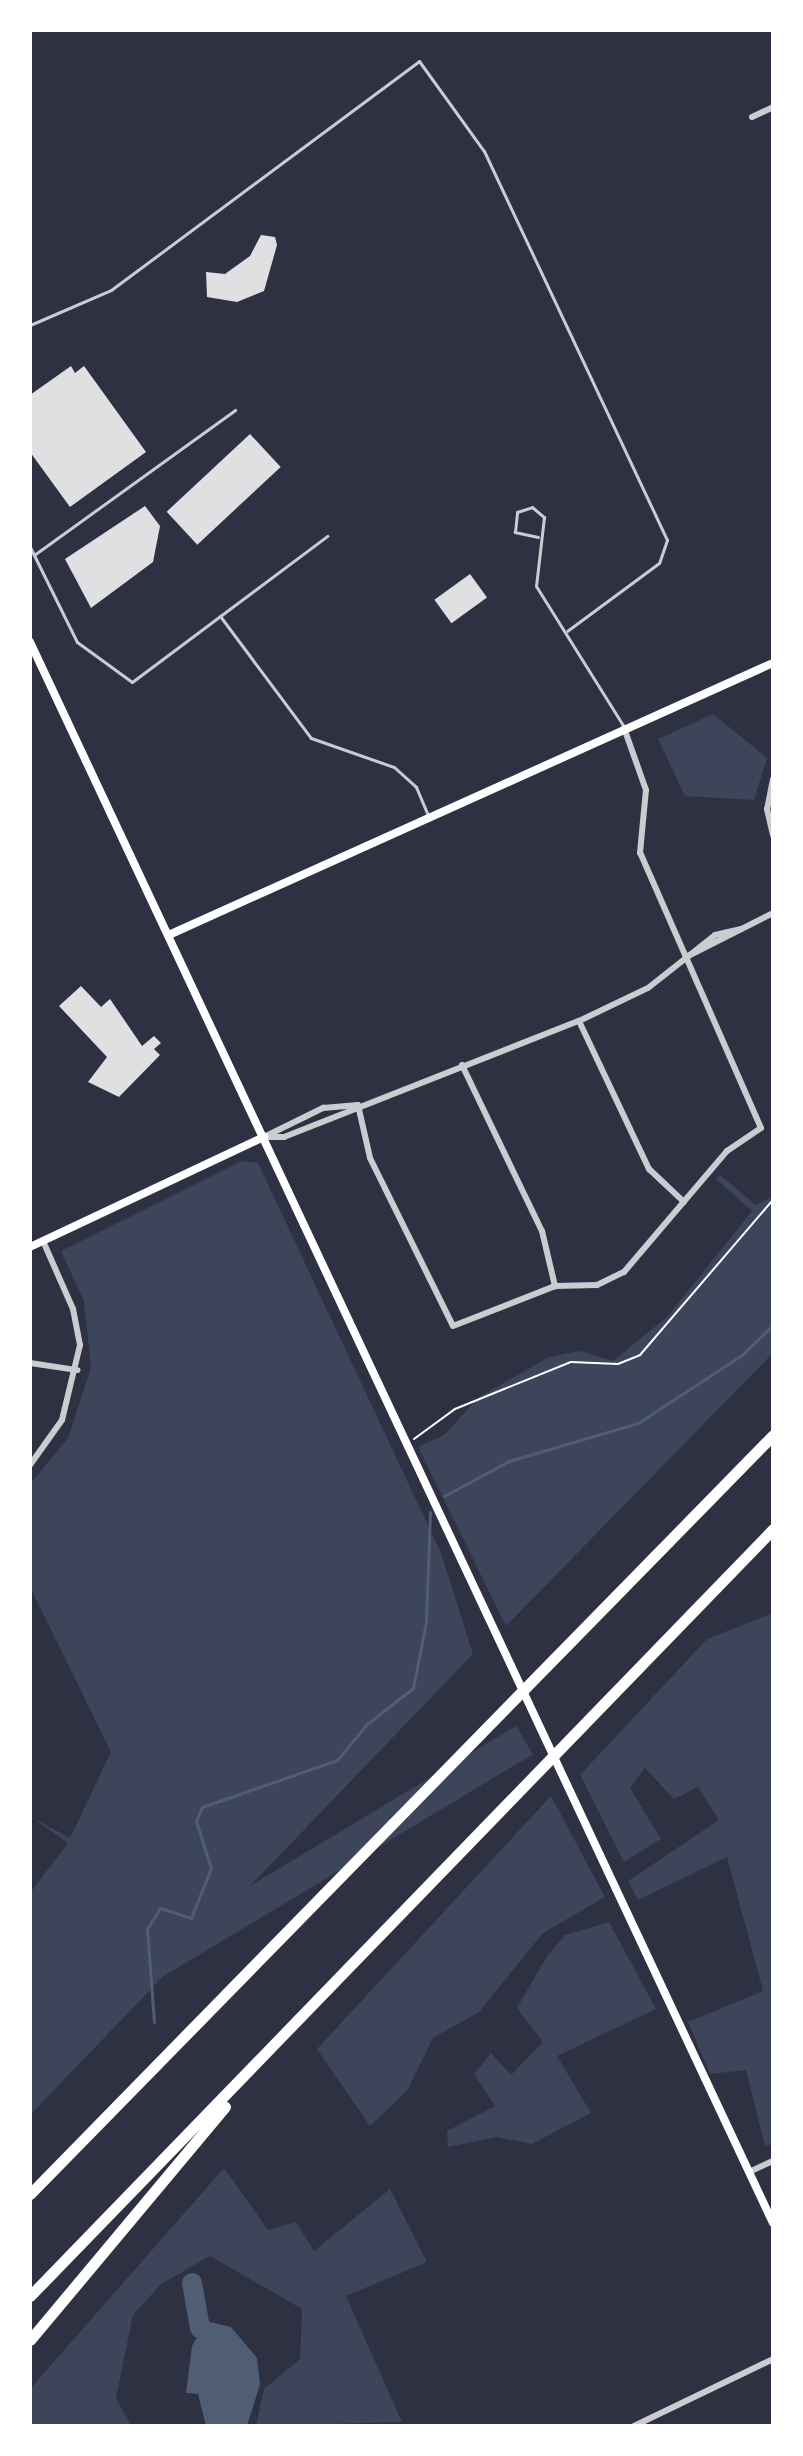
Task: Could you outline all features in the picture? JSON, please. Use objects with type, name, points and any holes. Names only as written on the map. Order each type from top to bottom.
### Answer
[{"type":"highway","points":[[30,2194],[773,1435]]},
{"type":"highway","points":[[30,2296],[277,2045],[773,1529]]},
{"type":"highway","points":[[30,2340],[277,2045]]},
{"type":"main road","points":[[30,642],[171,934],[773,2223]]},
{"type":"main road","points":[[171,934],[624,727],[773,663]]},
{"type":"main road","points":[[30,1247],[264,1137]]},
{"type":"street","points":[[752,117],[773,107]]},
{"type":"street","points":[[358,1105],[370,1158],[453,1326],[555,1286],[597,1285],[624,1272],[727,1151],[761,1128],[640,853],[646,790],[624,727]]},
{"type":"street","points":[[773,779],[767,809],[773,835]]},
{"type":"street","points":[[264,1137],[284,1137],[358,1105],[579,1021],[648,988],[686,957],[773,913]]},
{"type":"street","points":[[579,1021],[649,1169],[684,1202]]},
{"type":"street","points":[[462,1065],[542,1231],[555,1286]]},
{"type":"street","points":[[264,1137],[323,1108],[358,1105]]},
{"type":"street","points":[[30,1465],[55,1436],[77,1370],[79,1327],[43,1241]]},
{"type":"street","points":[[30,1363],[77,1370]]},
{"type":"street","points":[[749,2172],[773,2161]]},
{"type":"street","points":[[634,2426],[773,2359]]},
{"type":"lane","points":[[30,325],[111,290],[419,61],[484,151],[667,540],[659,563],[567,631]]},
{"type":"lane","points":[[34,555],[235,410]]},
{"type":"lane","points":[[538,537],[515,532],[522,509],[542,513],[536,586],[567,631],[624,727]]},
{"type":"lane","points":[[30,547],[77,642],[132,682],[327,536]]},
{"type":"lane","points":[[220,616],[311,738],[394,767],[416,787],[429,817]]},
{"type":"path","points":[[408,1442],[436,1429],[455,1409],[571,1362],[618,1364],[640,1355],[773,1200]]},
{"type":"shaded area","points":[[713,714],[767,758],[754,800],[685,796],[658,739]]},
{"type":"shaded area","points":[[242,1161],[258,1163],[441,1553],[473,1654],[30,2115],[30,1893],[68,1843],[31,1817],[70,1838],[111,1752],[30,1587],[30,1484],[68,1438],[91,1368],[84,1301],[61,1251]]},
{"type":"shaded area","points":[[720,1175],[756,1205],[773,1196],[773,1353],[506,1626],[418,1447],[444,1435],[479,1397],[549,1357],[580,1351],[613,1361],[667,1317],[752,1211],[716,1179]]},
{"type":"shaded area","points":[[773,1613],[773,2144],[765,2146],[746,2070],[710,2074],[688,2022],[763,1991],[727,1857],[638,1900],[628,1881],[719,1820],[698,1787],[674,1799],[645,1768],[630,1788],[661,1839],[624,1862],[580,1775],[707,1639]]},
{"type":"shaded area","points":[[516,1726],[533,1754],[30,2057],[30,2018]]},
{"type":"shaded area","points":[[551,1796],[605,1897],[543,1933],[479,2012],[433,2038],[407,2091],[370,2126],[317,2049]]},
{"type":"shaded area","points":[[609,1922],[656,2009],[557,2056],[591,2113],[532,2144],[497,2137],[448,2147],[447,2131],[495,2106],[474,2074],[491,2053],[511,2075],[543,2042],[517,2008],[547,1956],[565,1935]]},
{"type":"shaded area","points":[[224,2168],[268,2230],[296,2222],[314,2251],[390,2189],[427,2262],[346,2296],[402,2422],[256,2426],[264,2389],[300,2359],[302,2309],[210,2256],[161,2284],[133,2315],[116,2398],[131,2426],[30,2426],[30,2389]]},
{"type":"shaded area","points":[[206,2321],[231,2327],[257,2358],[260,2384],[247,2426],[206,2426],[198,2394],[186,2393],[192,2346]]},
{"type":"building","points":[[261,235],[275,237],[277,245],[264,291],[237,302],[207,297],[206,272],[225,274],[250,256]]},
{"type":"building","points":[[71,366],[75,373],[84,366],[146,452],[70,507],[30,452],[30,395]]},
{"type":"building","points":[[250,434],[281,467],[197,545],[167,512]]},
{"type":"building","points":[[145,506],[160,526],[153,562],[91,608],[65,559]]},
{"type":"building","points":[[470,574],[487,597],[451,623],[434,600]]},
{"type":"building","points":[[81,986],[101,1007],[110,999],[142,1046],[154,1036],[161,1043],[154,1049],[160,1055],[119,1097],[88,1082],[107,1057],[59,1006]]},
{"type":"waterway","points":[[444,1496],[509,1461],[638,1423],[742,1355],[773,1325]]},
{"type":"waterway","points":[[154,2022],[147,1929],[160,1908],[191,1918],[211,1868],[196,1821],[202,1807],[337,1760],[367,1724],[413,1688],[426,1622],[430,1512]]},
{"type":"waterway","points":[[192,2283],[200,2328]]}]
